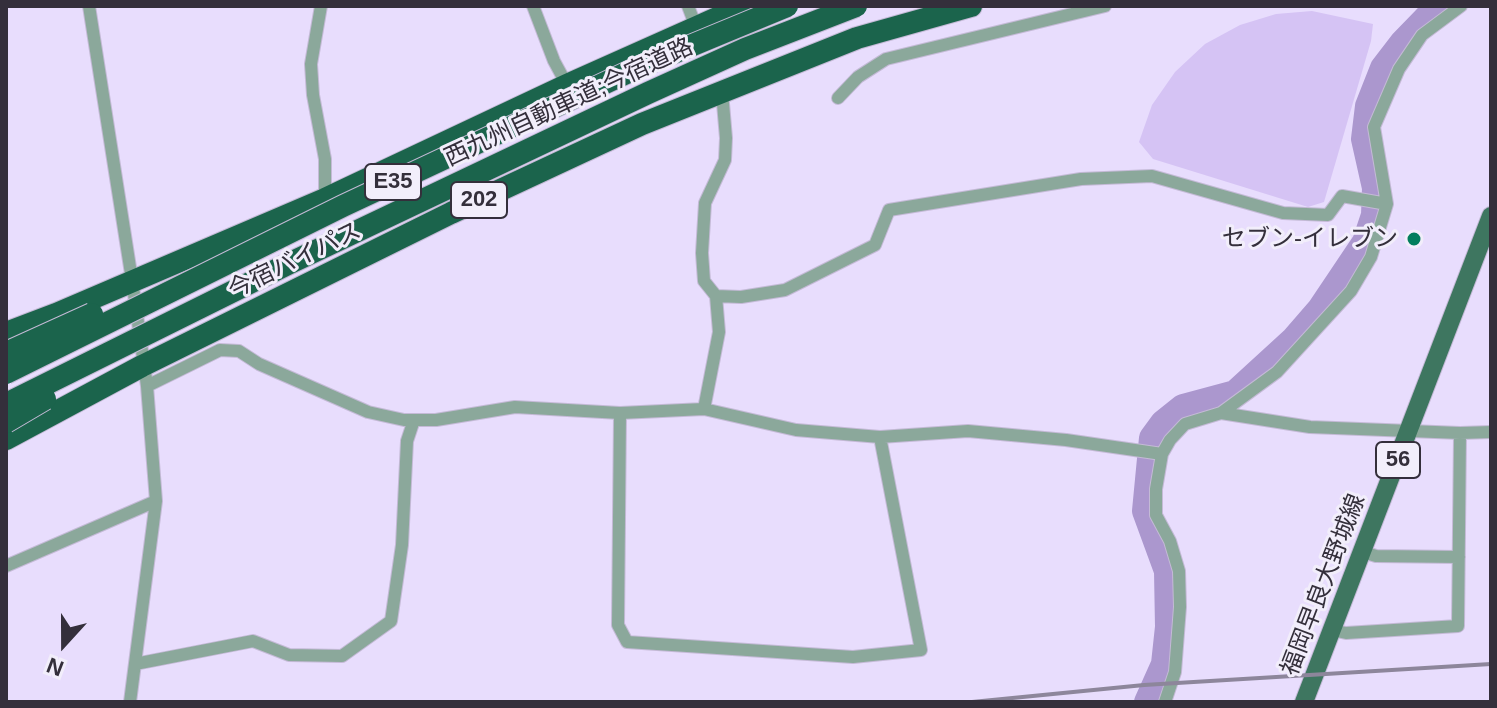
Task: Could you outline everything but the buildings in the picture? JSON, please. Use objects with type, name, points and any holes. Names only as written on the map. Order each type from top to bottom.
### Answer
[{"type":"highway","name":"今宿バイパス","points":[[6,333],[132,280],[334,202],[567,85],[692,16],[744,6]]},
{"type":"highway","name":"西九州自動車道;今宿道路","points":[[6,373],[334,202],[637,68],[787,6]]},
{"type":"highway","name":"西九州自動車道;今宿道路","points":[[6,404],[288,264],[648,93],[745,49],[856,6]]},
{"type":"highway","name":"今宿バイパス","points":[[6,439],[144,376],[451,213],[642,124],[857,38],[971,6]]},
{"type":"highway","points":[[6,353],[126,299],[268,229],[334,202]]},
{"type":"highway","points":[[6,422],[151,333]]},
{"type":"main road","name":"福岡早良大野城線","points":[[1304,702],[1491,216]]},
{"type":"street","points":[[89,6],[132,280],[156,501],[130,702]]},
{"type":"street","points":[[321,6],[311,64],[313,95],[334,202]]},
{"type":"street","points":[[533,6],[554,61],[567,85]]},
{"type":"street","points":[[838,98],[858,77],[886,59],[1105,6]]},
{"type":"street","points":[[1165,702],[1175,672],[1180,607],[1179,571],[1170,541],[1156,515],[1156,489],[1162,454],[1185,424],[1221,413],[1277,372],[1351,291],[1371,257],[1387,204],[1374,127],[1399,69],[1422,35],[1461,6]]},
{"type":"street","points":[[704,409],[719,332],[716,296],[704,281],[702,253],[705,203],[725,160],[722,92]]},
{"type":"street","points":[[716,296],[741,297],[785,290],[875,245],[889,210],[1081,179],[1152,176],[1283,213],[1328,215],[1342,196],[1387,204]]},
{"type":"street","points":[[144,376],[220,350],[239,351],[259,364],[368,412],[404,420],[436,420],[515,407],[620,413],[704,409],[796,430],[880,437],[968,431],[1066,440],[1162,454]]},
{"type":"street","points":[[620,413],[618,625],[627,642],[853,657],[921,650],[880,437]]},
{"type":"street","points":[[1221,413],[1310,427],[1491,432]]},
{"type":"street","points":[[135,664],[253,641],[289,655],[342,656],[391,621],[402,545],[407,441],[414,420]]},
{"type":"street","points":[[1332,630],[1346,633],[1458,626],[1460,433]]},
{"type":"street","points":[[6,566],[156,501]]},
{"type":"street","points":[[1363,552],[1376,556],[1459,557]]},
{"type":"shaded area","points":[[1312,11],[1373,24],[1371,41],[1324,202],[1308,207],[1153,159],[1139,142],[1152,105],[1175,72],[1205,44],[1240,25],[1276,14]]},
{"type":"waterway","points":[[1147,702],[1164,664],[1168,627],[1167,571],[1145,511],[1152,438],[1163,423],[1183,407],[1235,393],[1294,339],[1320,309],[1365,242],[1374,215],[1375,188],[1364,139],[1368,106],[1383,68],[1438,6]]},
{"type":"railway","points":[[972,702],[1144,685],[1491,664]]},
{"type":"place","name":"セブン-イレブン","points":[[1414,239]]}]
